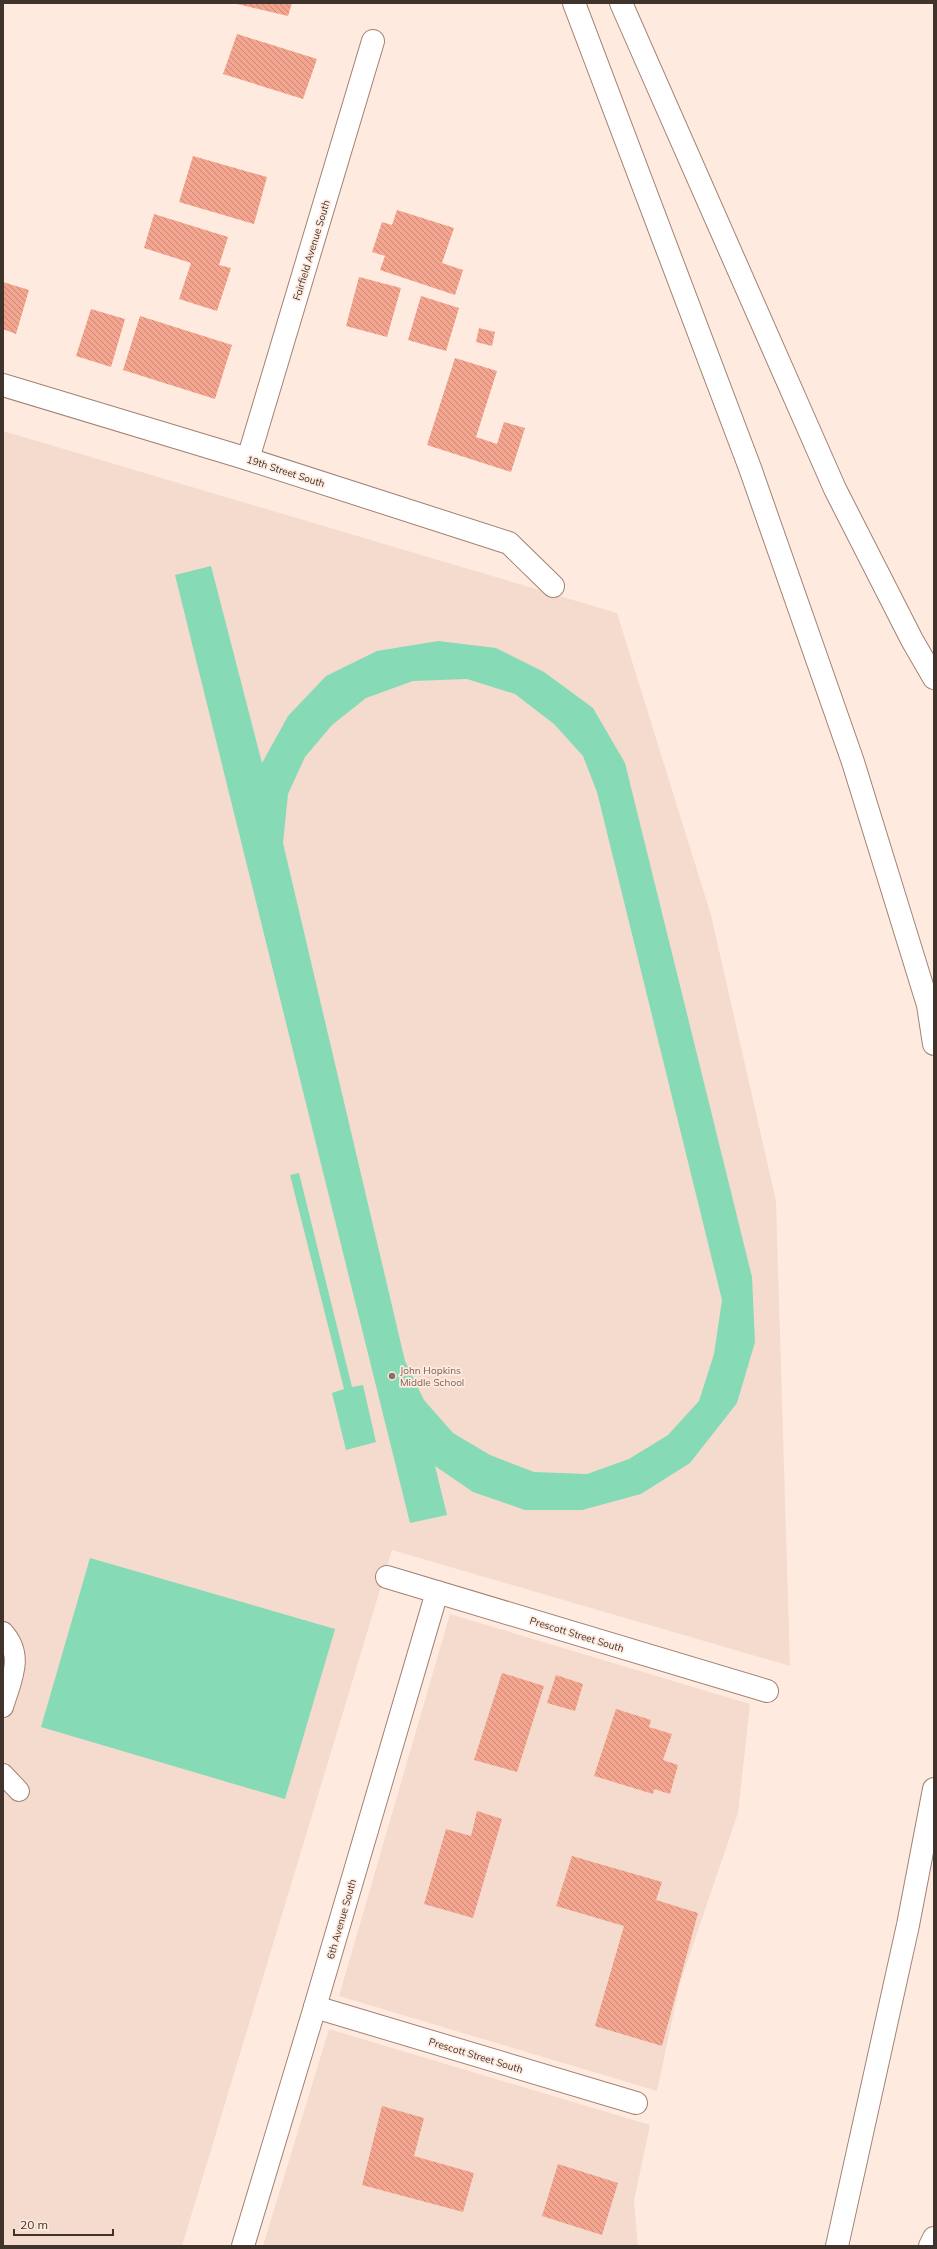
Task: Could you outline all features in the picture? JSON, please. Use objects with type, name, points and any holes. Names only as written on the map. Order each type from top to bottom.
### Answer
[{"type":"main road","points":[[574,3],[747,460],[853,762],[928,1005],[934,1044]]},
{"type":"main road","points":[[621,3],[835,489],[912,640],[934,678]]},
{"type":"main road","name":"Fairfield Avenue South","points":[[248,459],[373,41]]},
{"type":"main road","name":"19th Street South","points":[[3,385],[248,459],[509,543],[553,586]]},
{"type":"main road","name":"Prescott Street South","points":[[387,1577],[768,1691]]},
{"type":"main road","name":"6th Avenue South","points":[[242,2246],[315,2007],[436,1592]]},
{"type":"main road","points":[[837,2246],[908,1925],[934,1789]]},
{"type":"main road","name":"Prescott Street South","points":[[315,2007],[636,2103]]},
{"type":"main road","points":[[930,2246],[934,2238]]},
{"type":"lane","points":[[3,1632],[16,1654],[14,1670],[3,1707]]},
{"type":"lane","points":[[3,1774],[19,1792]]},
{"type":"shaded area","name":"John Hopkins Middle School","points":[[3,431],[617,613],[711,915],[776,1201],[790,1666],[392,1550],[182,2246],[3,2246]]},
{"type":"shaded area","points":[[450,1614],[750,1704],[738,1813],[680,1983],[657,2091],[339,1996]]},
{"type":"shaded area","points":[[329,2029],[650,2125],[634,2201],[638,2246],[263,2246]]},
{"type":"green space","points":[[211,566],[262,763],[288,716],[326,676],[377,651],[438,641],[496,648],[544,672],[593,708],[625,763],[752,1277],[755,1342],[737,1403],[690,1463],[641,1494],[582,1510],[525,1510],[473,1492],[435,1466],[447,1515],[410,1523],[175,575]],"holes":[[[467,679],[515,694],[554,724],[583,756],[597,792],[722,1300],[714,1354],[699,1401],[668,1435],[629,1459],[587,1474],[534,1472],[490,1455],[453,1433],[424,1400],[405,1361],[283,843],[288,794],[305,757],[332,725],[366,698],[413,681]]]},
{"type":"green space","points":[[299,1173],[352,1387],[363,1385],[376,1442],[346,1450],[332,1393],[344,1389],[290,1175]]},
{"type":"green space","points":[[90,1558],[335,1629],[285,1799],[41,1727]]},
{"type":"building","points":[[233,3],[292,3],[288,16]]},
{"type":"building","points":[[237,34],[317,59],[303,99],[223,74]]},
{"type":"building","points":[[193,156],[267,177],[254,224],[179,202]]},
{"type":"building","points":[[397,210],[454,228],[442,263],[463,270],[455,295],[380,270],[385,256],[372,252],[382,222],[392,225]]},
{"type":"building","points":[[154,214],[228,237],[219,265],[231,268],[217,311],[179,299],[191,263],[144,248]]},
{"type":"building","points":[[359,277],[401,288],[387,337],[346,326]]},
{"type":"building","points":[[3,282],[29,290],[16,334],[3,329]]},
{"type":"building","points":[[421,296],[459,308],[446,351],[408,340]]},
{"type":"building","points":[[91,309],[125,319],[111,367],[76,356]]},
{"type":"building","points":[[140,316],[232,345],[215,399],[123,370]]},
{"type":"building","points":[[479,328],[495,332],[492,346],[476,342]]},
{"type":"building","points":[[455,358],[497,371],[476,437],[497,444],[504,422],[525,428],[511,472],[427,445]]},
{"type":"building","points":[[502,1673],[544,1686],[517,1772],[474,1760]]},
{"type":"building","points":[[556,1675],[583,1684],[575,1711],[547,1703]]},
{"type":"building","points":[[616,1709],[651,1720],[649,1727],[672,1734],[663,1760],[678,1765],[670,1794],[654,1789],[653,1794],[594,1776]]},
{"type":"building","points":[[477,1811],[502,1819],[473,1918],[424,1904],[446,1829],[471,1836]]},
{"type":"building","points":[[572,1856],[662,1882],[656,1900],[698,1913],[662,2046],[595,2026],[624,1926],[556,1906]]},
{"type":"building","points":[[382,2106],[424,2118],[414,2156],[474,2173],[463,2212],[362,2185]]},
{"type":"building","points":[[558,2164],[618,2183],[602,2235],[542,2216]]},
{"type":"place","name":"John Hopkins Middle School","points":[[392,1376]]}]
